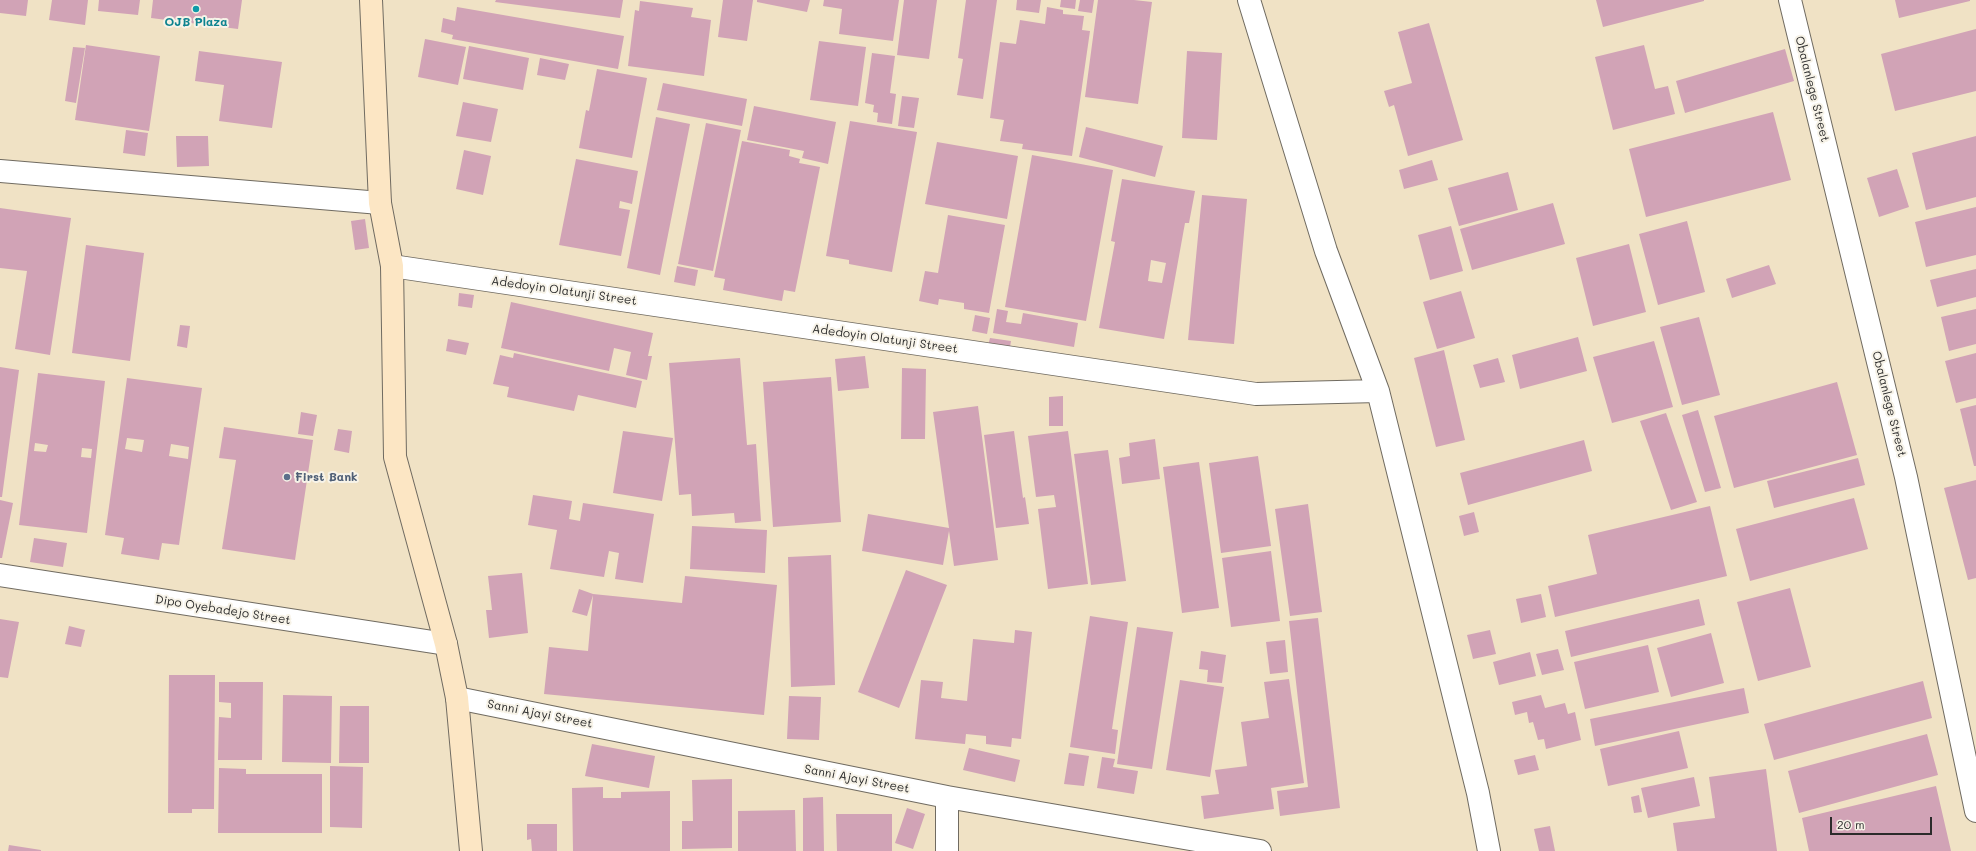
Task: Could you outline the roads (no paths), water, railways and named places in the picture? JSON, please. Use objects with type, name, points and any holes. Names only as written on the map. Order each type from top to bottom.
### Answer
[{"type":"main road","points":[[372,0],[380,203],[392,266],[395,457],[446,644],[457,698],[470,851]]},
{"type":"street","points":[[1248,0],[1326,251],[1378,391],[1478,793],[1489,851]]},
{"type":"street","name":"Obalanlege Street","points":[[1790,0],[1906,477],[1976,811]]},
{"type":"street","points":[[0,171],[380,203]]},
{"type":"street","name":"Adedoyin Olatunji Street","points":[[392,266],[1256,394],[1378,391]]},
{"type":"street","name":"Dipo Oyebadejo Street","points":[[0,576],[446,644]]},
{"type":"street","name":"Sanni Ajayi Street","points":[[457,698],[947,797],[1260,851]]},
{"type":"street","points":[[947,797],[947,851]]},
{"type":"place","name":"OJB Plaza","points":[[196,9]]},
{"type":"place","name":"First Bank","points":[[287,477]]}]
